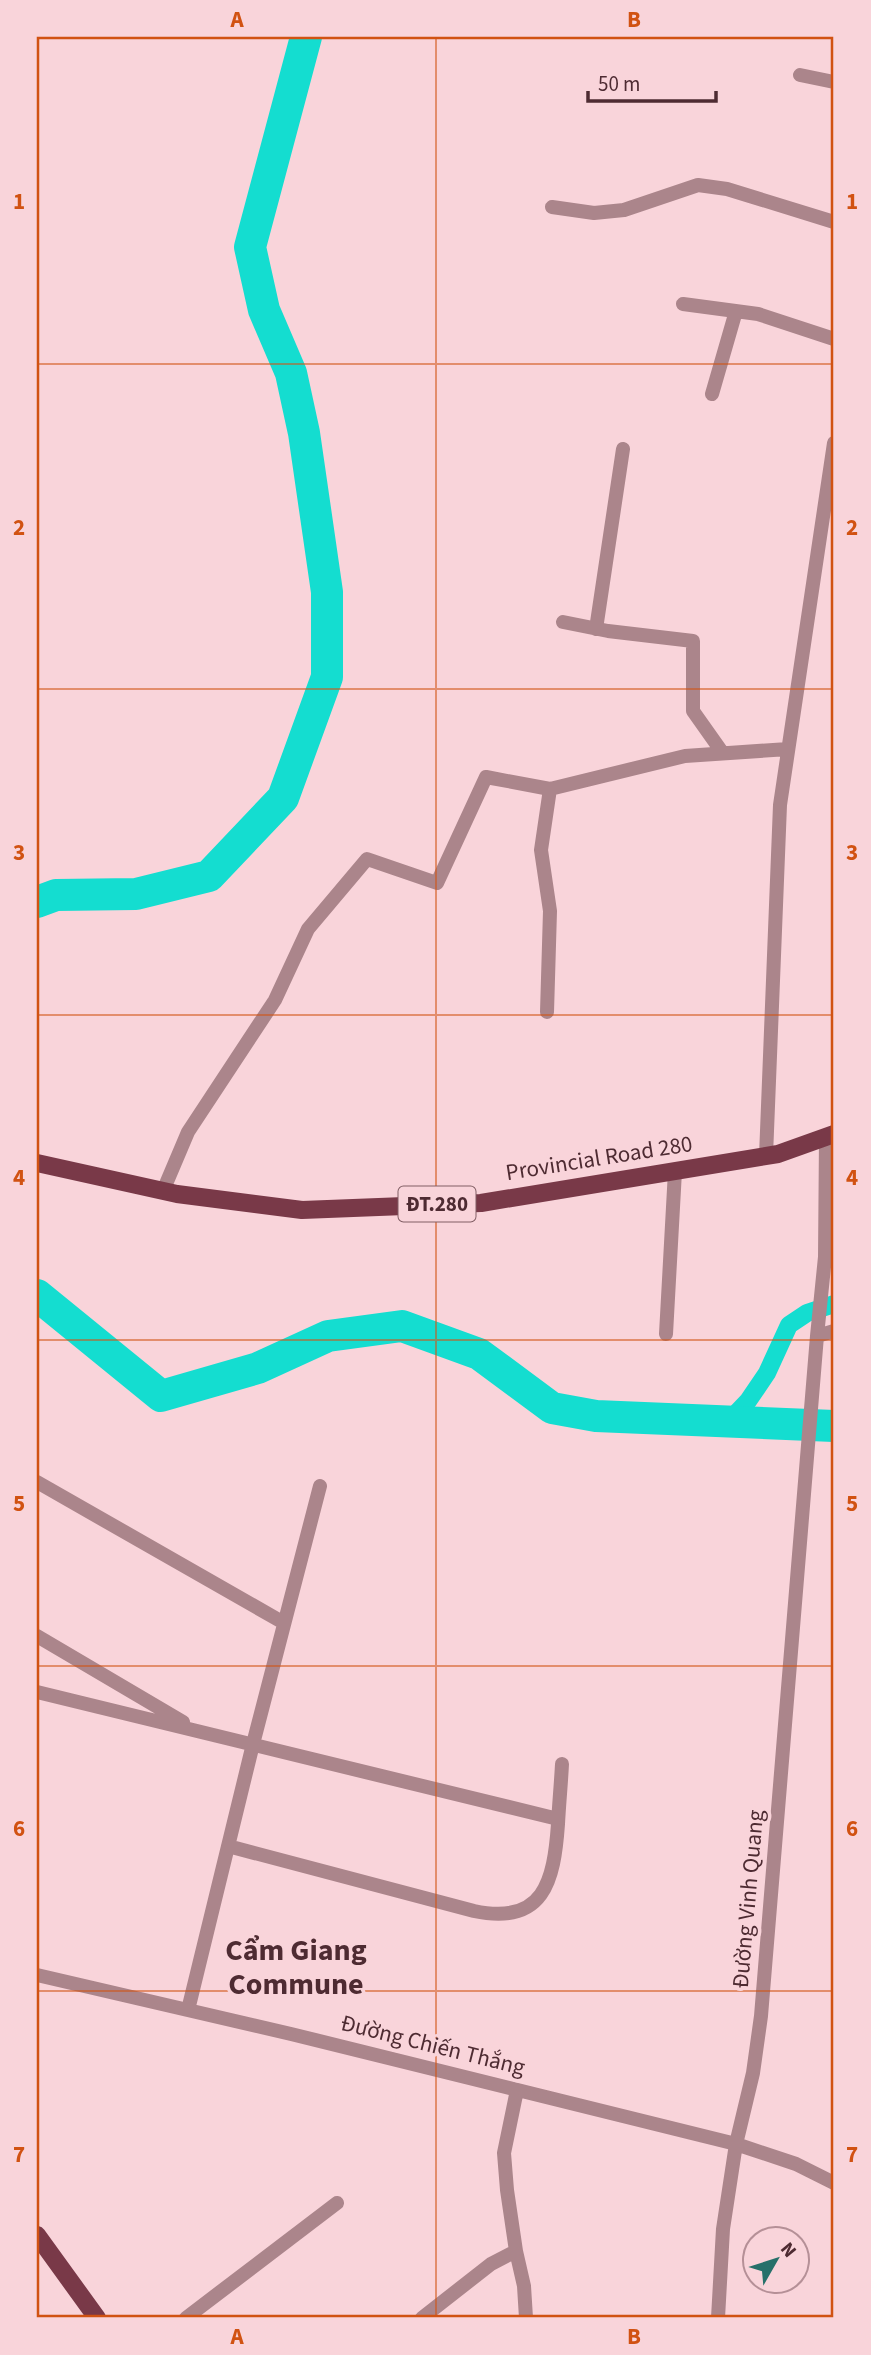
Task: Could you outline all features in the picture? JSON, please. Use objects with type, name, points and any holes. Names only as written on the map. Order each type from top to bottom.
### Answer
[{"type":"main road","name":"Provincial Road 280","points":[[37,1163],[163,1191],[302,1210],[481,1203],[778,1154],[830,1136]]},
{"type":"main road","points":[[37,2235],[97,2318]]},
{"type":"street","points":[[800,75],[834,82]]},
{"type":"street","points":[[552,207],[594,213],[624,210],[698,185],[727,189],[834,222]]},
{"type":"street","points":[[683,304],[777,319],[834,339]]},
{"type":"street","points":[[712,394],[736,311]]},
{"type":"street","points":[[766,1156],[779,805],[834,443]]},
{"type":"street","points":[[596,629],[623,449]]},
{"type":"street","points":[[563,622],[596,629],[693,641],[693,711],[722,752]]},
{"type":"street","points":[[163,1191],[188,1132],[275,1000],[308,929],[367,859],[437,883],[486,777],[550,789],[685,756],[788,749]]},
{"type":"street","points":[[547,1012],[550,911],[541,850],[550,789]]},
{"type":"street","name":"Đường Vinh Quang","points":[[718,2318],[723,2230],[736,2144],[753,2073],[761,2016],[804,1481],[825,1257],[830,1136]]},
{"type":"street","points":[[666,1334],[675,1171]]},
{"type":"street","points":[[817,1336],[834,1331]]},
{"type":"street","points":[[37,1482],[284,1623]]},
{"type":"street","points":[[188,2010],[320,1486]]},
{"type":"street","points":[[37,1636],[198,1731]]},
{"type":"street","points":[[37,1692],[558,1819]]},
{"type":"street","points":[[228,1846],[474,1911],[506,1915],[522,1910],[543,1891],[552,1875],[562,1764]]},
{"type":"street","name":"Đường Chiến Thắng","points":[[37,1975],[736,2144],[796,2164],[834,2183]]},
{"type":"street","points":[[517,2090],[505,2153],[526,2318]]},
{"type":"street","points":[[186,2318],[337,2203]]},
{"type":"street","points":[[422,2318],[491,2264],[516,2251]]},
{"type":"waterway","points":[[37,902],[56,895],[136,894],[209,876],[283,798],[327,677],[327,592],[304,433],[291,373],[264,310],[250,247],[306,37]]},
{"type":"waterway","points":[[37,1295],[161,1396],[258,1368],[328,1336],[402,1326],[479,1354],[552,1408],[596,1416],[834,1426]]},
{"type":"waterway","points":[[728,1422],[748,1401],[767,1373],[789,1325],[807,1313],[834,1304]]},
{"type":"district","name":"Cẩm Giang Commune","points":[[296,1967]]}]
